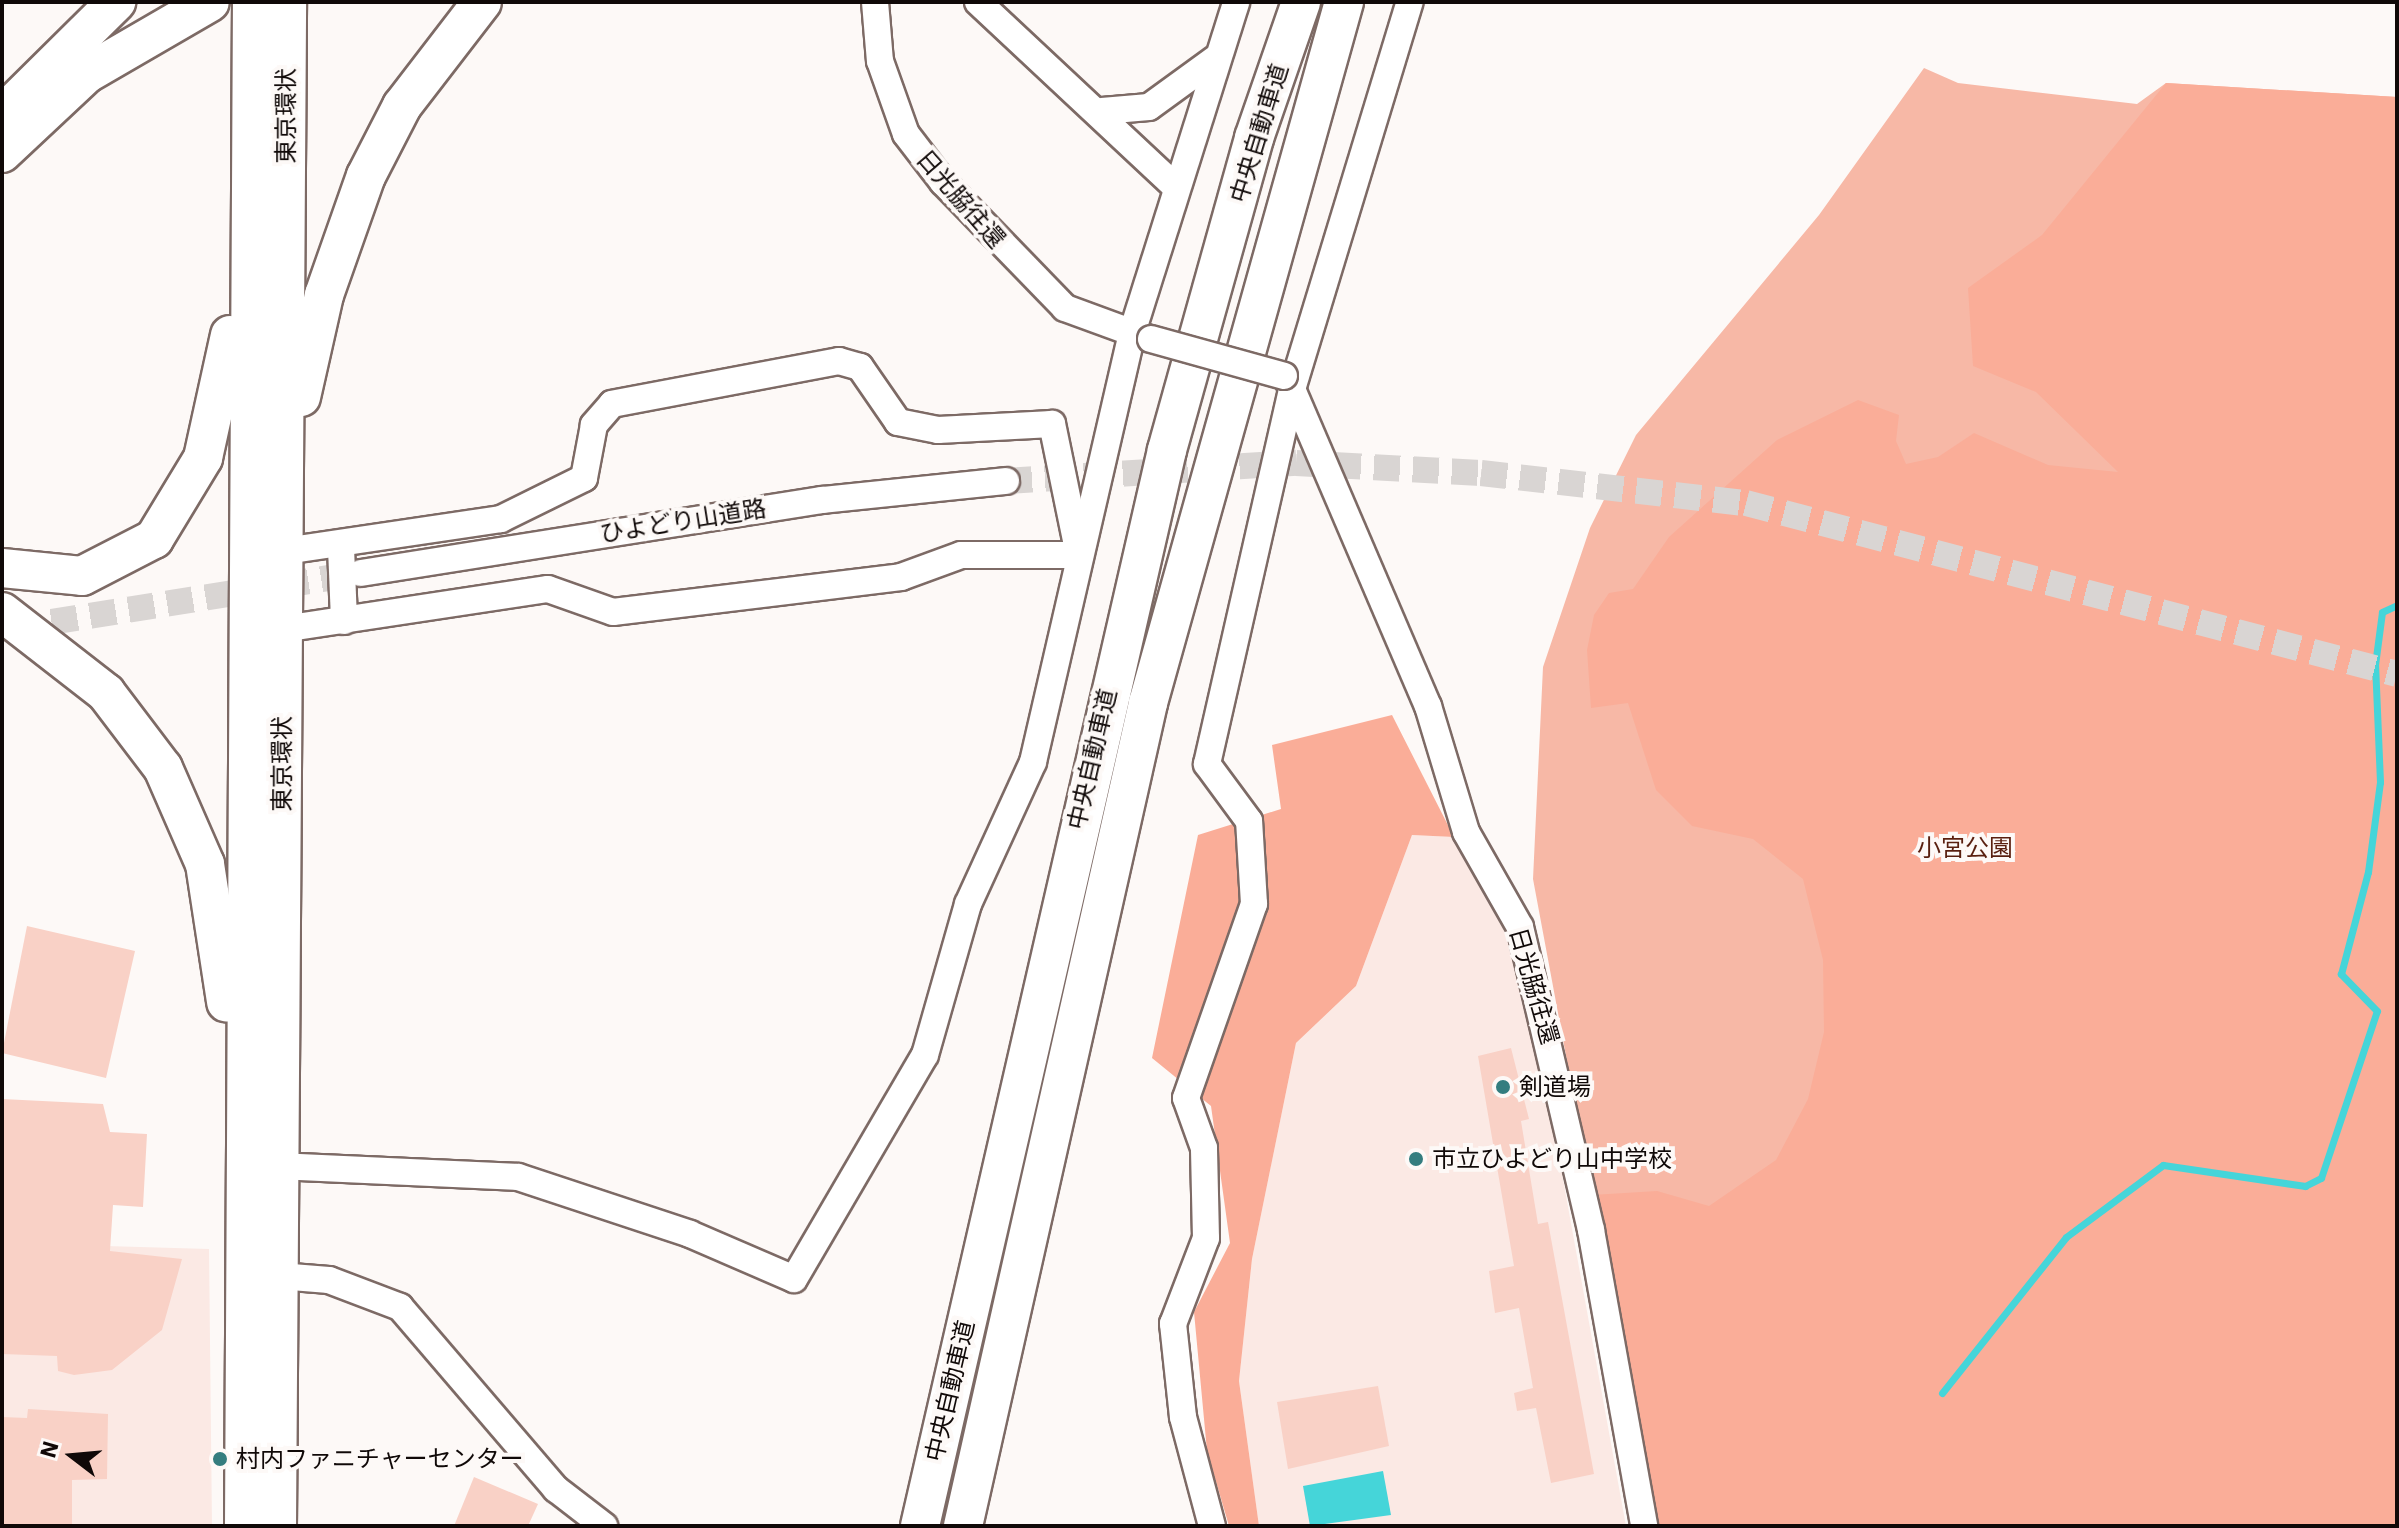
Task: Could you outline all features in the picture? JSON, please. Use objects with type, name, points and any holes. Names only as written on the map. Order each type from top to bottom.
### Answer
[{"type":"highway","points":[[2,115],[116,2]]},
{"type":"highway","points":[[29,88],[167,2]]},
{"type":"highway","points":[[2,153],[86,74],[210,2]]},
{"type":"highway","name":"東京環状","points":[[244,1526],[245,1312],[263,1095],[264,859],[251,166],[252,2]]},
{"type":"highway","name":"東京環状","points":[[264,859],[283,629],[287,2]]},
{"type":"highway","points":[[283,551],[297,417],[335,257],[402,106],[482,2]]},
{"type":"highway","name":"中央自動車道","points":[[920,1526],[1167,450],[1254,138],[1301,2]]},
{"type":"highway","name":"中央自動車道","points":[[963,1526],[1148,703],[1344,2]]},
{"type":"highway","points":[[2,568],[57,578],[103,569],[154,539],[188,492],[222,398],[251,166]]},
{"type":"highway","points":[[2,612],[79,667],[128,717],[199,840],[226,1002],[245,1312]]},
{"type":"highway","name":"東京環状","points":[[263,1095],[279,1166],[277,1526]]},
{"type":"street","name":"日光脇往還","points":[[875,2],[880,61],[906,134],[979,224],[1049,294],[1082,318],[1289,381],[1428,706],[1466,832],[1520,927],[1591,1230],[1644,1526]]},
{"type":"street","points":[[978,2],[1102,111],[1177,188]]},
{"type":"street","points":[[279,1166],[518,1177],[690,1234],[794,1279],[925,1055],[968,904],[1033,762],[1079,555],[1141,337],[1177,188],[1215,59],[1236,2]]},
{"type":"street","points":[[1212,1526],[1183,1417],[1173,1324],[1206,1238],[1204,1148],[1186,1098],[1254,904],[1249,821],[1207,764],[1289,381],[1410,2]]},
{"type":"street","points":[[1102,111],[1149,107],[1215,59]]},
{"type":"street","points":[[283,551],[341,548],[501,519],[584,478],[594,425],[612,404],[839,361],[860,367],[898,422],[938,430],[1052,424],[1079,555]]},
{"type":"street","name":"ひよどり山道路","points":[[361,573],[822,500],[1006,481]]},
{"type":"street","points":[[341,548],[344,621]]},
{"type":"street","points":[[283,629],[548,589],[613,612],[901,577],[961,555],[1079,555]]},
{"type":"street","points":[[279,1276],[329,1280],[400,1307],[556,1489],[604,1526]]},
{"type":"shaded area","name":"市立ひよどり山中学校","points":[[1412,835],[1454,837],[1511,944],[1541,1058],[1626,1526],[1259,1526],[1239,1381],[1252,1259],[1296,1043],[1356,986]]},
{"type":"shaded area","points":[[2,1243],[209,1249],[212,1526],[2,1526]]},
{"type":"green space","name":"小宮公園","points":[[1924,68],[1958,83],[2137,104],[2166,83],[2397,97],[2397,1526],[1592,1195],[1533,879],[1543,667],[1590,528],[1636,435],[1819,215]]},
{"type":"green space","name":"小宮公園","points":[[2166,83],[2397,97],[2397,1526],[1652,1526],[1592,1195],[1657,1191],[1709,1206],[1776,1160],[1808,1099],[1824,1032],[1823,960],[1803,879],[1753,839],[1692,826],[1656,790],[1628,703],[1591,708],[1587,650],[1594,615],[1609,593],[1633,589],[1669,537],[1777,440],[1858,400],[1899,415],[1896,441],[1906,464],[1938,457],[1974,433],[2048,465],[2118,472],[2036,392],[1973,366],[1968,288],[2042,235]]},
{"type":"green space","points":[[1392,715],[1454,837],[1412,835],[1356,986],[1296,1043],[1252,1259],[1239,1381],[1259,1526],[1229,1526],[1207,1451],[1194,1312],[1230,1243],[1211,1106],[1152,1058],[1198,835],[1281,809],[1272,745]]},
{"type":"water","points":[[1383,1471],[1391,1515],[1310,1526],[1303,1486]]},
{"type":"building","points":[[27,926],[135,951],[106,1078],[2,1053]]},
{"type":"building","points":[[1511,1048],[1529,1119],[1521,1121],[1538,1224],[1548,1222],[1594,1474],[1551,1483],[1536,1408],[1517,1411],[1514,1393],[1533,1388],[1519,1308],[1495,1313],[1489,1271],[1514,1266],[1478,1056]]},
{"type":"building","points":[[2,1099],[103,1104],[110,1132],[147,1134],[143,1207],[113,1205],[110,1251],[182,1259],[162,1330],[112,1370],[74,1375],[58,1371],[57,1356],[2,1354]]},
{"type":"building","points":[[1378,1386],[1389,1446],[1288,1469],[1277,1402]]},
{"type":"building","points":[[28,1409],[108,1414],[107,1479],[72,1480],[72,1526],[2,1526],[2,1417],[27,1418]]},
{"type":"building","points":[[474,1477],[538,1504],[528,1526],[454,1526]]},
{"type":"waterway","points":[[1942,1393],[2066,1237],[2163,1165],[2305,1186],[2321,1178],[2377,1011],[2341,974],[2368,872],[2380,782],[2375,665],[2382,612],[2397,605]]},
{"type":"tunnel","points":[[1006,481],[1296,463],[1481,473],[1746,503],[2397,674]]},
{"type":"tunnel","points":[[13,628],[361,573]]},
{"type":"place","name":"剣道場","points":[[1503,1087]]},
{"type":"place","name":"市立ひよどり山中学校","points":[[1416,1159]]},
{"type":"place","name":"村内ファニチャーセンター","points":[[220,1459]]}]
